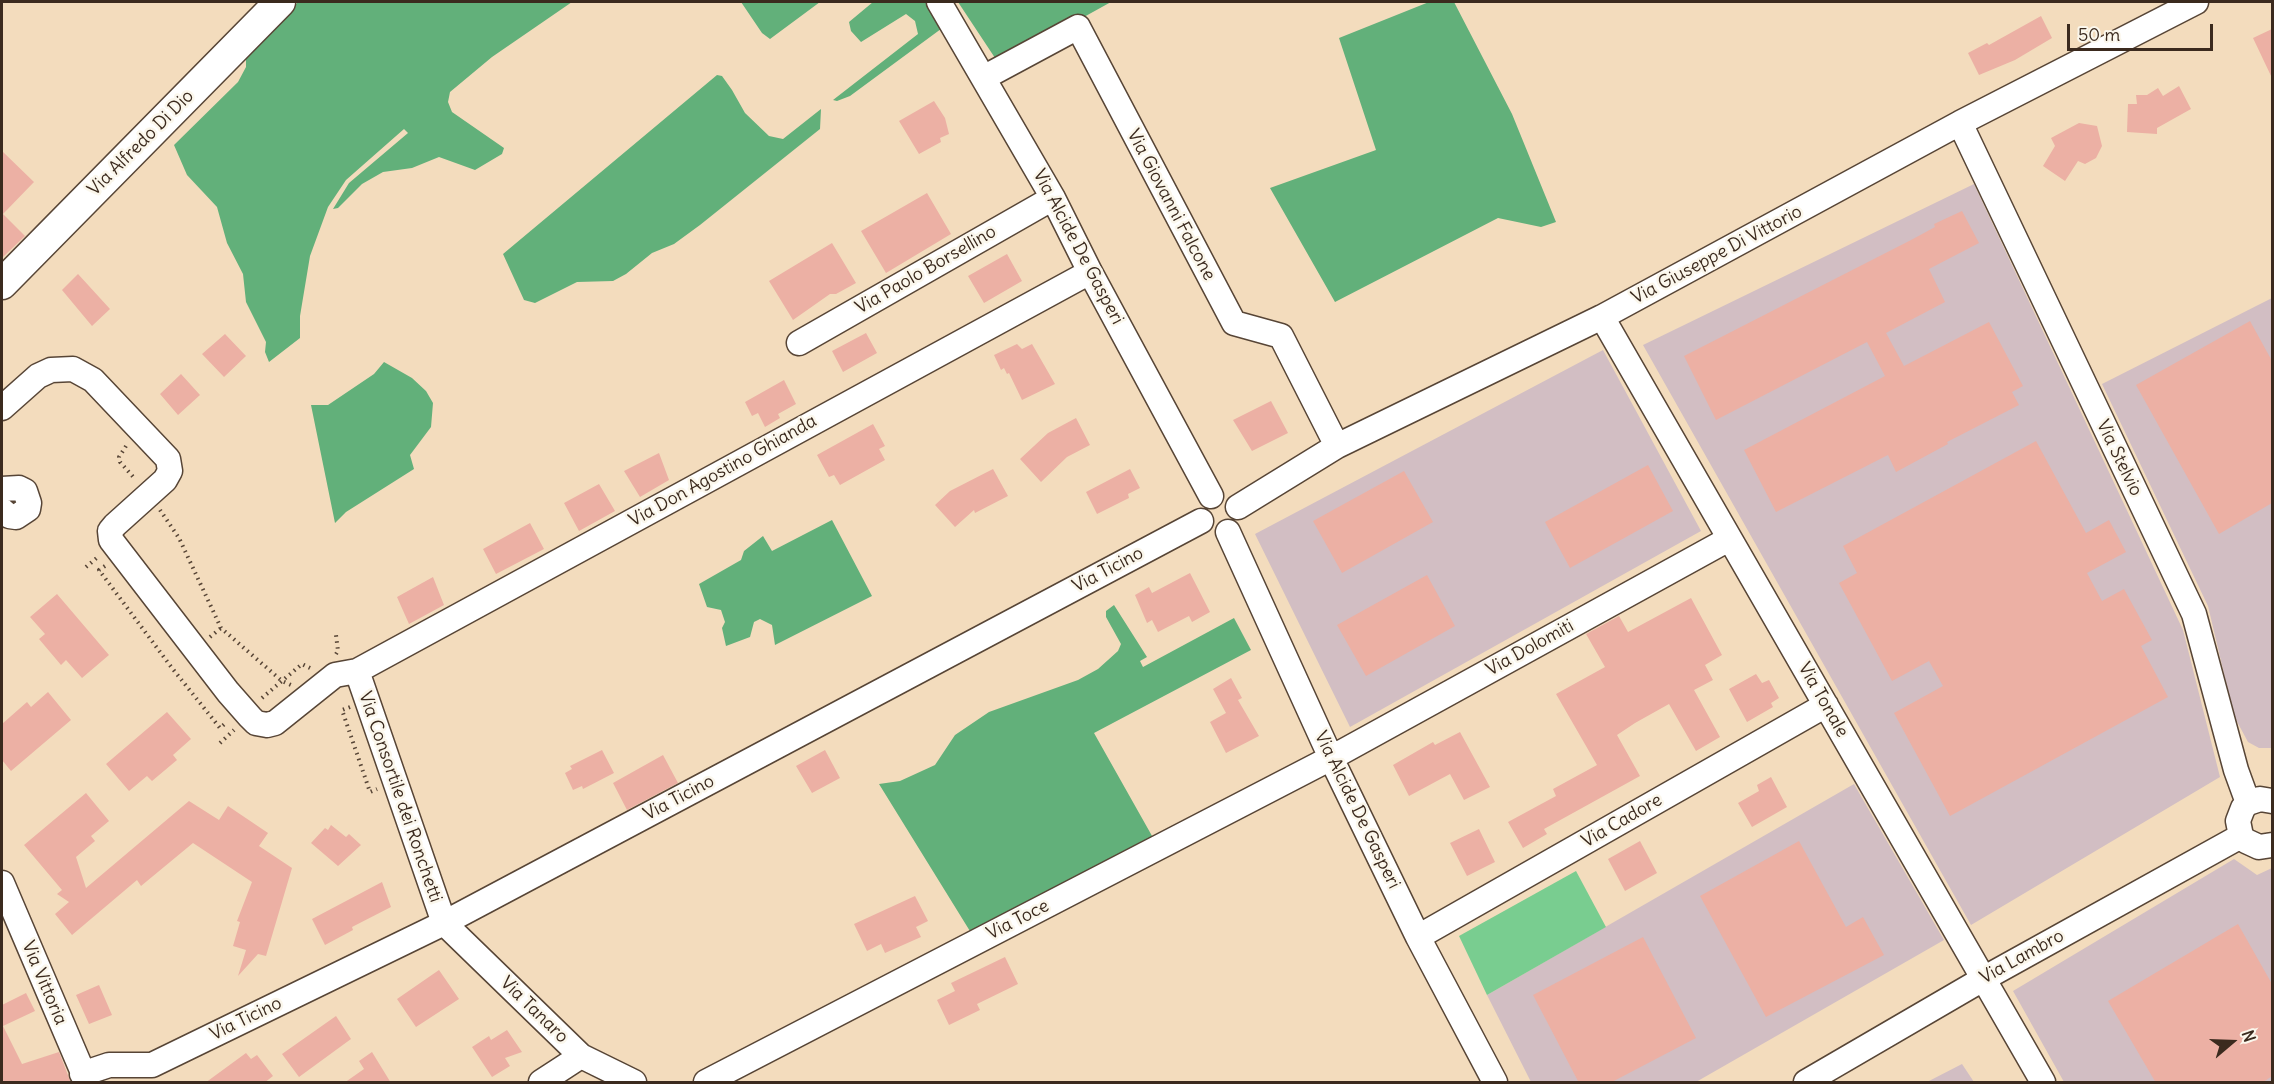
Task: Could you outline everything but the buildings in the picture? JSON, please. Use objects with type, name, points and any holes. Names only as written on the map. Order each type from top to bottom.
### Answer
[{"type":"main road","name":"Via Alfredo Di Dio","points":[[2,284],[280,2]]},
{"type":"street","name":"Via Alcide De Gasperi","points":[[939,2],[985,77],[1053,198],[1090,272],[1211,496]]},
{"type":"street","name":"Via Giuseppe Di Vittorio","points":[[1238,507],[1337,446],[1602,317],[1960,123],[2196,2]]},
{"type":"street","name":"Via Giovanni Falcone","points":[[985,77],[1078,27],[1234,323],[1281,336],[1337,446]]},
{"type":"street","name":"Via Stelvio","points":[[1960,123],[2194,614],[2236,770],[2265,799]]},
{"type":"street","name":"Via Paolo Borsellino","points":[[799,343],[1053,198]]},
{"type":"street","name":"Via Don Agostino Ghianda","points":[[238,717],[267,726],[275,723],[315,681],[357,671],[1090,272]]},
{"type":"street","name":"Via Tonale","points":[[1602,317],[2043,1083]]},
{"type":"street","points":[[2,408],[38,376],[51,370],[66,368],[82,372],[168,459],[170,471],[165,480],[115,525],[110,531],[111,540],[238,717]]},
{"type":"street","points":[[2,489],[19,488],[25,491],[29,503],[28,509],[16,517],[9,516],[2,510]]},
{"type":"street","points":[[1211,496],[1230,497],[1238,507],[1237,524],[1228,532],[1215,533],[1201,521],[1200,509],[1211,496]]},
{"type":"street","name":"Via Ticino","points":[[145,1074],[444,923],[1201,521]]},
{"type":"street","name":"Via Alcide De Gasperi","points":[[1228,532],[1331,758],[1418,937],[1495,1083]]},
{"type":"street","name":"Via Dolomiti","points":[[1331,758],[1729,538]]},
{"type":"street","name":"Via Consortile dei Ronchetti","points":[[357,671],[444,923]]},
{"type":"street","name":"Via Cadore","points":[[1418,937],[1826,705]]},
{"type":"street","name":"Via Toce","points":[[706,1083],[1331,758]]},
{"type":"street","points":[[2265,799],[2239,814],[2238,821],[2241,836],[2252,845],[2272,845]]},
{"type":"street","name":"Via Lambro","points":[[1806,1083],[1983,979],[2241,836]]},
{"type":"street","name":"Via Vittoria","points":[[2,883],[85,1078]]},
{"type":"street","name":"Via Tanaro","points":[[444,923],[581,1056],[634,1083]]},
{"type":"street","points":[[541,1083],[581,1056]]},
{"type":"street","points":[[109,1065],[124,1072],[127,1083]]},
{"type":"street","points":[[85,1078],[109,1065],[145,1074]]},
{"type":"path","points":[[127,440],[120,462],[149,494],[179,538],[221,628],[282,681],[315,681]]},
{"type":"path","points":[[86,567],[101,555],[106,555]]},
{"type":"path","points":[[112,560],[99,570],[220,728],[238,717],[302,664],[315,681]]},
{"type":"path","points":[[329,660],[338,651],[336,635]]},
{"type":"path","points":[[220,743],[232,732],[238,717]]},
{"type":"shaded area","points":[[1974,184],[2183,630],[2220,777],[1971,925],[1643,345]]},
{"type":"shaded area","points":[[2272,298],[2272,748],[2259,748],[2248,742],[2234,716],[2208,606],[2102,384]]},
{"type":"shaded area","points":[[1603,350],[1701,531],[1350,727],[1255,534]]},
{"type":"shaded area","points":[[1854,784],[1944,940],[1696,1082],[1531,1082],[1487,995]]},
{"type":"shaded area","points":[[2234,859],[2257,875],[2272,868],[2272,1082],[2064,1082],[2013,991]]},
{"type":"shaded area","points":[[1962,1064],[1974,1082],[1927,1082]]},
{"type":"green space","points":[[298,2],[572,2],[492,57],[450,92],[448,102],[452,112],[504,148],[502,154],[475,170],[439,157],[412,168],[383,172],[362,184],[338,208],[333,209],[349,183],[408,133],[404,129],[346,180],[328,207],[310,256],[300,316],[300,338],[269,362],[265,352],[266,342],[246,302],[243,274],[227,243],[217,207],[187,175],[174,145],[238,82],[246,67],[246,57]]},
{"type":"green space","points":[[741,2],[820,2],[770,39],[762,33]]},
{"type":"green space","points":[[873,2],[928,2],[945,26],[850,96],[837,101],[833,100],[918,34],[915,21],[906,14],[861,42],[851,31],[849,22]]},
{"type":"green space","points":[[958,2],[1111,2],[999,64]]},
{"type":"green space","points":[[1429,2],[1454,2],[1512,114],[1556,222],[1541,227],[1498,218],[1335,302],[1270,188],[1376,150],[1339,38]]},
{"type":"green space","points":[[717,75],[722,76],[745,113],[769,136],[783,139],[821,109],[820,129],[700,225],[674,244],[652,253],[626,274],[613,281],[577,282],[535,303],[524,300],[503,254]]},
{"type":"green space","points":[[384,362],[412,378],[426,391],[433,403],[431,427],[410,455],[414,469],[346,512],[335,523],[311,405],[328,405],[374,374]]},
{"type":"green space","points":[[832,520],[872,596],[775,645],[772,625],[760,619],[754,622],[750,637],[726,646],[722,628],[725,622],[721,610],[707,607],[699,584],[741,560],[744,551],[763,536],[772,551]]},
{"type":"green space","points":[[1114,605],[1147,657],[1140,661],[1143,667],[1234,618],[1251,650],[1094,733],[1156,843],[973,936],[879,784],[900,781],[935,765],[955,735],[989,712],[1078,680],[1098,669],[1118,651],[1121,644],[1106,617],[1106,611]]},
{"type":"green space","points":[[1576,871],[1606,927],[1487,995],[1459,936]]}]
